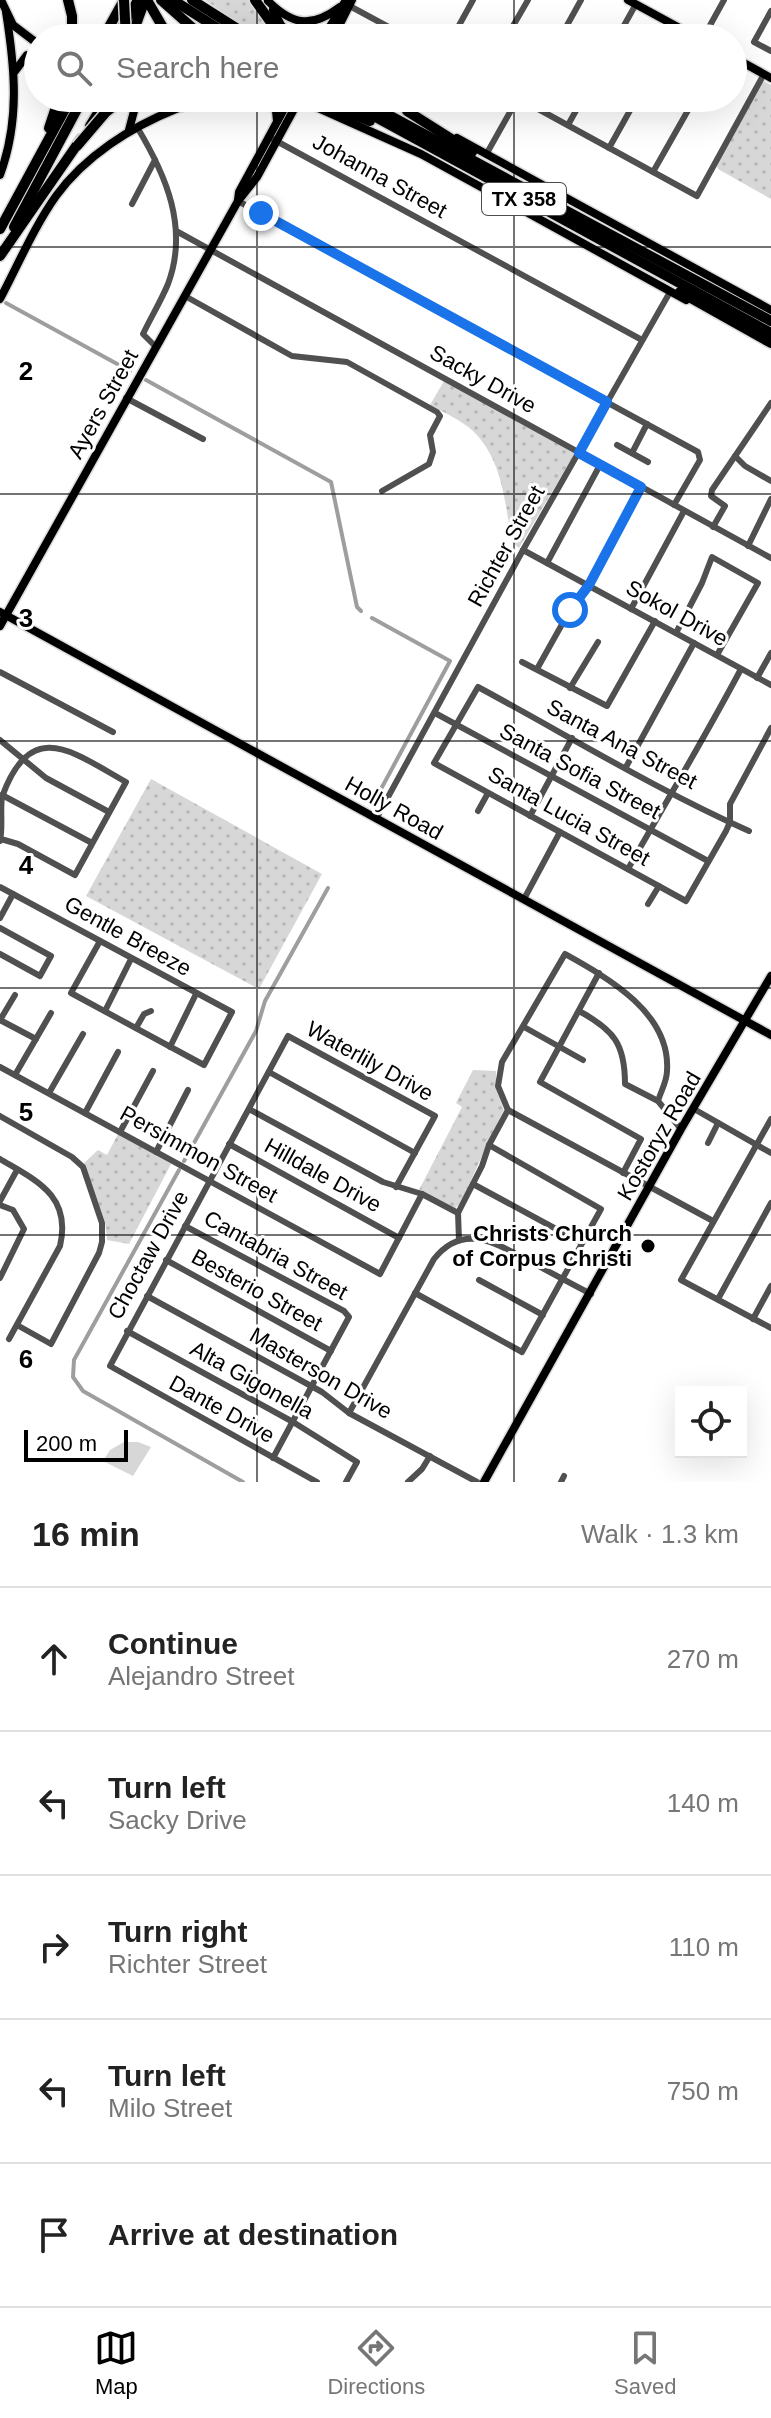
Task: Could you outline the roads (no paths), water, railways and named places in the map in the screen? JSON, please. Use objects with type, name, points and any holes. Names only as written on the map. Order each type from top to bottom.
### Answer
[{"type":"highway","points":[[68,0],[72,24]]},
{"type":"highway","points":[[111,24],[124,0]]},
{"type":"highway","points":[[124,0],[127,24]]},
{"type":"highway","points":[[124,24],[138,0]]},
{"type":"highway","points":[[135,24],[146,0]]},
{"type":"highway","points":[[146,0],[161,24]]},
{"type":"highway","points":[[161,0],[188,24]]},
{"type":"highway","points":[[173,0],[211,24]]},
{"type":"highway","points":[[195,0],[230,24]]},
{"type":"highway","points":[[255,0],[272,24]]},
{"type":"highway","points":[[2,226],[54,112]]},
{"type":"highway","points":[[2,226],[63,112]]},
{"type":"highway","points":[[0,254],[76,112]]},
{"type":"highway","points":[[0,254],[98,112]]},
{"type":"highway","points":[[77,146],[106,112]]},
{"type":"highway","name":"TX 358","points":[[358,112],[405,134],[771,333]]},
{"type":"highway","name":"TX 358","points":[[383,112],[771,321]]},
{"type":"highway","points":[[385,112],[389,115]]},
{"type":"highway","points":[[409,112],[558,206]]},
{"type":"highway","points":[[643,264],[671,287],[771,344]]},
{"type":"main road","points":[[1,0],[24,36]]},
{"type":"main road","points":[[268,0],[283,14],[301,22],[318,20],[346,3]]},
{"type":"main road","points":[[268,0],[280,24]]},
{"type":"main road","points":[[632,2],[672,24]]},
{"type":"main road","points":[[339,24],[346,3]]},
{"type":"main road","points":[[332,24],[346,3]]},
{"type":"main road","points":[[0,175],[13,123],[15,71],[6,12]]},
{"type":"main road","points":[[15,71],[24,59]]},
{"type":"main road","points":[[747,65],[768,76]]},
{"type":"main road","points":[[126,135],[134,112]]},
{"type":"main road","points":[[0,299],[57,195],[96,154],[163,112]]},
{"type":"main road","points":[[276,112],[277,123]]},
{"type":"main road","name":"Ayers Street","points":[[273,138],[284,112]]},
{"type":"main road","name":"Ayers Street","points":[[0,626],[3,613],[185,296],[238,201],[239,192],[289,118],[290,112]]},
{"type":"main road","points":[[289,118],[297,112]]},
{"type":"main road","points":[[335,112],[421,154],[670,292],[771,344]]},
{"type":"main road","points":[[409,112],[771,310]]},
{"type":"main road","name":"Holly Road","points":[[3,613],[767,1033]]},
{"type":"main road","name":"Kostoryz Road","points":[[484,1482],[681,1129],[771,976]]},
{"type":"main road","points":[[733,1043],[749,1032],[767,1033]]},
{"type":"street","points":[[460,24],[473,0]]},
{"type":"street","points":[[514,24],[528,0]]},
{"type":"street","points":[[568,24],[581,0]]},
{"type":"street","points":[[709,24],[724,0]]},
{"type":"street","points":[[623,24],[632,2]]},
{"type":"street","points":[[346,3],[384,24]]},
{"type":"street","points":[[771,11],[754,42],[771,51]]},
{"type":"street","points":[[747,111],[768,76]]},
{"type":"street","points":[[487,153],[514,112]]},
{"type":"street","points":[[545,112],[697,196],[747,112]]},
{"type":"street","points":[[568,125],[575,112]]},
{"type":"street","points":[[609,148],[629,112]]},
{"type":"street","points":[[653,172],[687,112]]},
{"type":"street","points":[[137,127],[170,192],[178,232],[168,283],[143,334],[156,347]]},
{"type":"street","name":"Johanna Street","points":[[273,138],[642,340]]},
{"type":"street","points":[[132,204],[155,160]]},
{"type":"street","points":[[238,201],[701,455],[674,505]]},
{"type":"street","name":"Sacky Drive","points":[[178,232],[771,558]]},
{"type":"street","name":"Richter Street","points":[[376,819],[523,550],[670,292]]},
{"type":"street","points":[[185,296],[292,356],[347,362],[437,412],[440,416],[430,435],[433,452],[429,464],[382,491]]},
{"type":"street","points":[[126,398],[203,439]]},
{"type":"street","points":[[713,527],[725,506],[711,493],[771,403]]},
{"type":"street","points":[[632,453],[647,424]]},
{"type":"street","points":[[617,445],[648,462]]},
{"type":"street","points":[[735,456],[745,466],[771,481]]},
{"type":"street","points":[[547,563],[600,465]]},
{"type":"street","points":[[537,669],[570,610],[589,585],[641,487]]},
{"type":"street","points":[[748,546],[771,499]]},
{"type":"street","points":[[631,609],[684,511]]},
{"type":"street","name":"Sokol Drive","points":[[523,550],[771,685]]},
{"type":"street","points":[[676,633],[712,557],[758,583],[717,655]]},
{"type":"street","points":[[522,662],[607,706],[655,621]]},
{"type":"street","points":[[570,688],[598,642]]},
{"type":"street","points":[[626,767],[694,643]]},
{"type":"street","points":[[757,678],[771,653]]},
{"type":"street","points":[[628,869],[692,761],[741,669]]},
{"type":"street","points":[[0,672],[113,732]]},
{"type":"street","name":"Santa Ana Street","points":[[456,725],[478,687],[749,831]]},
{"type":"street","name":"Santa Sofia Street","points":[[435,713],[708,861]]},
{"type":"street","name":"Santa Lucia Street","points":[[456,725],[434,763],[686,901],[708,861]]},
{"type":"street","points":[[708,861],[730,822],[730,804],[771,728]]},
{"type":"street","points":[[530,816],[572,738]]},
{"type":"street","points":[[0,740],[46,778],[109,812]]},
{"type":"street","points":[[39,749],[66,749],[126,782],[75,875],[18,844],[0,839],[2,795],[24,758],[39,749]]},
{"type":"street","points":[[478,811],[488,793]]},
{"type":"street","points":[[2,795],[92,843]]},
{"type":"street","points":[[524,899],[560,832]]},
{"type":"street","points":[[648,904],[659,886]]},
{"type":"street","name":"Gentle Breeze","points":[[0,887],[232,1012],[204,1065],[170,1047]]},
{"type":"street","points":[[0,918],[13,894]]},
{"type":"street","points":[[0,928],[51,956],[40,976],[0,954]]},
{"type":"street","points":[[100,941],[71,993],[170,1047],[196,994]]},
{"type":"street","points":[[658,1101],[667,1075],[667,1060],[660,1036],[646,1011],[599,973],[565,954],[502,1062],[500,1094],[508,1110],[713,1221]]},
{"type":"street","points":[[105,1011],[131,959]]},
{"type":"street","points":[[599,973],[540,1082],[641,1139],[623,1173]]},
{"type":"street","points":[[15,995],[0,1020],[36,1039]]},
{"type":"street","points":[[136,1028],[144,1014],[151,1011]]},
{"type":"street","points":[[579,1011],[599,1021],[622,1048],[625,1084],[658,1101],[681,1129]]},
{"type":"street","points":[[15,1075],[51,1013]]},
{"type":"street","points":[[524,1027],[583,1060]]},
{"type":"street","points":[[49,1093],[83,1034]]},
{"type":"street","name":"Choctaw Drive","points":[[110,1366],[288,1036]]},
{"type":"street","name":"Waterlily Drive","points":[[288,1036],[435,1116],[415,1153]]},
{"type":"street","points":[[85,1113],[118,1052]]},
{"type":"street","name":"Persimmon Street","points":[[0,1067],[380,1274],[399,1238]]},
{"type":"street","points":[[120,1132],[153,1071]]},
{"type":"street","points":[[269,1072],[415,1153],[396,1187]]},
{"type":"street","points":[[156,1152],[188,1090]]},
{"type":"street","points":[[249,1109],[396,1187],[422,1194],[458,1213]]},
{"type":"street","points":[[694,1109],[771,1153]]},
{"type":"street","points":[[459,1240],[458,1213],[508,1110]]},
{"type":"street","points":[[0,1126],[2,1117],[72,1157],[83,1167],[103,1232],[99,1253],[51,1344],[17,1325]]},
{"type":"street","points":[[771,1119],[681,1280],[771,1328]]},
{"type":"street","points":[[708,1143],[718,1123]]},
{"type":"street","name":"Hilldale Drive","points":[[229,1144],[399,1238]]},
{"type":"street","points":[[415,1293],[522,1352],[601,1209],[489,1145]]},
{"type":"street","points":[[0,1159],[45,1186],[54,1198],[63,1229],[60,1246],[9,1339]]},
{"type":"street","points":[[0,1278],[24,1229],[13,1210],[0,1203],[17,1170]]},
{"type":"street","points":[[473,1184],[582,1243]]},
{"type":"street","points":[[399,1238],[422,1194]]},
{"type":"street","points":[[718,1299],[771,1204]]},
{"type":"street","name":"Cantabria Street","points":[[185,1226],[344,1311],[349,1317],[331,1351]]},
{"type":"street","points":[[349,1413],[439,1252],[459,1240],[472,1238],[495,1243],[591,1294]]},
{"type":"street","name":"Besterio Street","points":[[166,1260],[331,1351]]},
{"type":"street","points":[[479,1280],[543,1315]]},
{"type":"street","points":[[753,1319],[771,1286]]},
{"type":"street","name":"Masterson Drive","points":[[147,1296],[311,1387],[349,1413],[477,1482]]},
{"type":"street","name":"Alta Gigonella","points":[[127,1331],[293,1422],[357,1462],[346,1482]]},
{"type":"street","points":[[273,1458],[331,1351]]},
{"type":"street","name":"Dante Drive","points":[[110,1366],[317,1482]]},
{"type":"street","points":[[408,1482],[430,1456]]},
{"type":"waterway","points":[[6,303],[130,371]]},
{"type":"waterway","points":[[146,380],[331,482],[357,607],[361,611]]},
{"type":"waterway","points":[[372,618],[450,661],[374,802]]},
{"type":"waterway","points":[[184,1161],[256,1031],[265,1001],[328,888]]},
{"type":"waterway","points":[[179,1170],[74,1360],[73,1377],[83,1391],[243,1482]]},
{"type":"place","name":"Christs Church of Corpus Christi","points":[[648,1246]]}]
